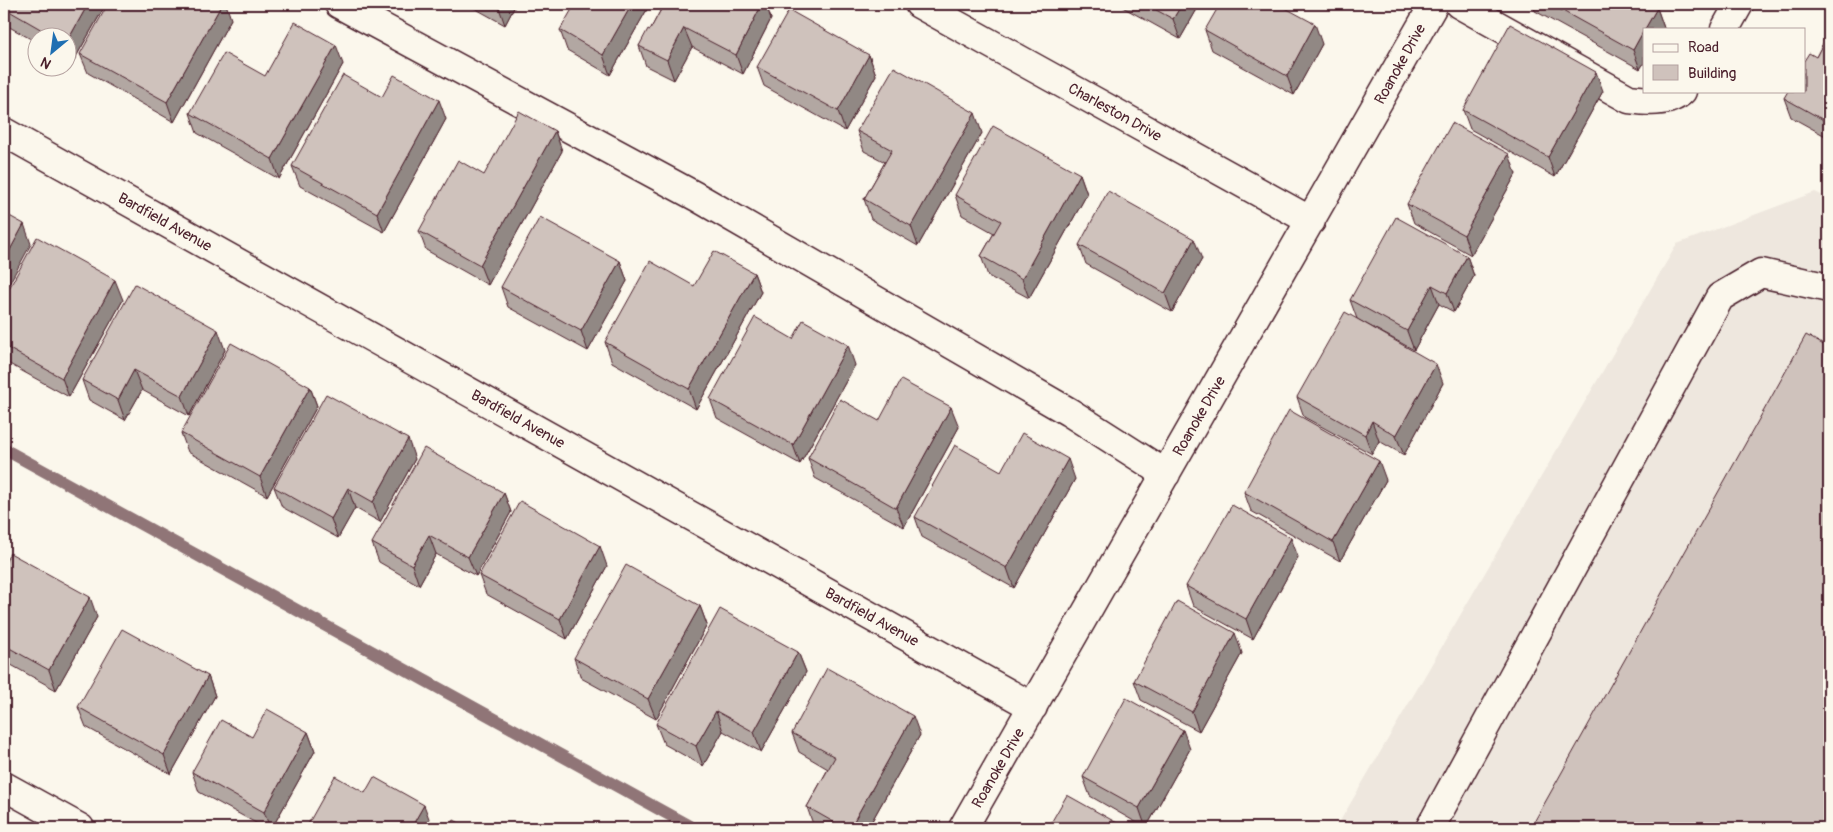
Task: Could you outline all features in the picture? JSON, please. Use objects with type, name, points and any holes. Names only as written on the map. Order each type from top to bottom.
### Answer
[{"type":"street","points":[[338,4],[706,202],[1068,412],[1166,474]]},
{"type":"street","name":"Charleston Drive","points":[[919,4],[1311,221]]},
{"type":"street","name":"Roanoke Drive","points":[[963,828],[1434,4]]},
{"type":"street","points":[[1458,4],[1629,99],[1650,101],[1677,96],[1681,92]]},
{"type":"street","points":[[1726,28],[1739,4]]},
{"type":"street","name":"Bardfield Avenue","points":[[4,132],[1033,707]]},
{"type":"street","points":[[1430,828],[1720,297],[1761,273],[1829,288]]},
{"type":"street","points":[[4,786],[80,828]]},
{"type":"shaded area","points":[[1815,192],[1829,199],[1829,828],[1336,828],[1677,244]]},
{"type":"building","points":[[4,4],[88,4],[75,28],[39,28],[4,8]]},
{"type":"building","points":[[108,4],[145,4],[155,9],[158,4],[222,4],[167,102],[80,54]]},
{"type":"building","points":[[575,4],[632,4],[603,55],[560,30]]},
{"type":"building","points":[[664,4],[762,4],[736,55],[684,28],[667,60],[639,46]]},
{"type":"building","points":[[1145,4],[1182,4],[1173,19]]},
{"type":"building","points":[[1220,4],[1278,4],[1315,24],[1287,76],[1205,30]]},
{"type":"building","points":[[1550,4],[1649,4],[1657,8],[1646,28],[1643,28],[1643,32],[1633,50]]},
{"type":"building","points":[[789,10],[869,55],[838,111],[757,67]]},
{"type":"building","points":[[295,22],[336,45],[272,159],[190,113],[224,53],[265,76]]},
{"type":"building","points":[[1510,24],[1596,72],[1548,157],[1463,110]]},
{"type":"building","points":[[1829,32],[1829,123],[1784,98],[1787,92],[1806,92],[1806,58],[1809,53],[1816,57]]},
{"type":"building","points":[[894,67],[975,113],[911,226],[864,199],[892,150],[857,131]]},
{"type":"building","points":[[343,75],[382,97],[394,75],[439,100],[377,213],[292,166]]},
{"type":"building","points":[[519,111],[555,131],[480,265],[419,231],[458,160],[484,175]]},
{"type":"building","points":[[1452,123],[1509,154],[1464,235],[1407,204]]},
{"type":"building","points":[[993,126],[1080,174],[1022,279],[981,256],[1001,221],[955,195]]},
{"type":"building","points":[[1108,191],[1194,239],[1165,293],[1079,245]]},
{"type":"building","points":[[4,213],[24,224],[4,261]]},
{"type":"building","points":[[540,217],[620,261],[581,331],[501,287]]},
{"type":"building","points":[[1396,217],[1467,256],[1447,293],[1432,285],[1407,331],[1350,300]]},
{"type":"building","points":[[37,237],[115,280],[62,378],[4,346],[4,298]]},
{"type":"building","points":[[714,251],[754,273],[689,389],[605,342],[650,261],[694,286]]},
{"type":"building","points":[[135,284],[218,330],[182,396],[134,370],[118,400],[82,380]]},
{"type":"building","points":[[1345,312],[1436,364],[1396,436],[1372,421],[1365,435],[1297,397]]},
{"type":"building","points":[[755,317],[793,339],[803,320],[848,345],[793,445],[710,399]]},
{"type":"building","points":[[1806,335],[1829,348],[1829,828],[1541,828],[1533,824]]},
{"type":"building","points":[[231,343],[310,387],[260,477],[181,433]]},
{"type":"building","points":[[901,380],[951,407],[896,508],[808,458],[840,399],[879,421]]},
{"type":"building","points":[[326,394],[408,439],[373,502],[348,488],[331,519],[274,487]]},
{"type":"building","points":[[1289,410],[1379,461],[1333,542],[1244,492]]},
{"type":"building","points":[[1022,433],[1068,459],[1007,568],[915,517],[955,445],[1001,471]]},
{"type":"building","points":[[424,448],[504,493],[468,557],[429,535],[412,565],[372,543]]},
{"type":"building","points":[[520,501],[600,546],[560,619],[479,575]]},
{"type":"building","points":[[1232,505],[1291,538],[1246,619],[1186,586]]},
{"type":"building","points":[[10,553],[90,597],[49,670],[4,645],[4,565]]},
{"type":"building","points":[[626,565],[700,606],[648,699],[574,658]]},
{"type":"building","points":[[1177,601],[1235,633],[1192,712],[1134,681]]},
{"type":"building","points":[[720,609],[798,652],[754,732],[716,711],[696,746],[656,724]]},
{"type":"building","points":[[122,629],[208,676],[164,755],[78,707]]},
{"type":"building","points":[[827,668],[913,716],[850,828],[844,828],[807,807],[835,757],[792,733]]},
{"type":"building","points":[[1126,698],[1183,730],[1139,808],[1083,777]]},
{"type":"building","points":[[267,709],[308,732],[264,812],[192,772],[221,720],[252,737]]},
{"type":"building","points":[[335,776],[365,793],[374,777],[424,805],[411,828],[312,828],[307,826]]},
{"type":"building","points":[[1067,795],[1126,828],[1048,828]]},
{"type":"building","points":[[454,820],[469,828],[449,828]]},
{"type":"waterway","points":[[4,449],[693,828]]}]
